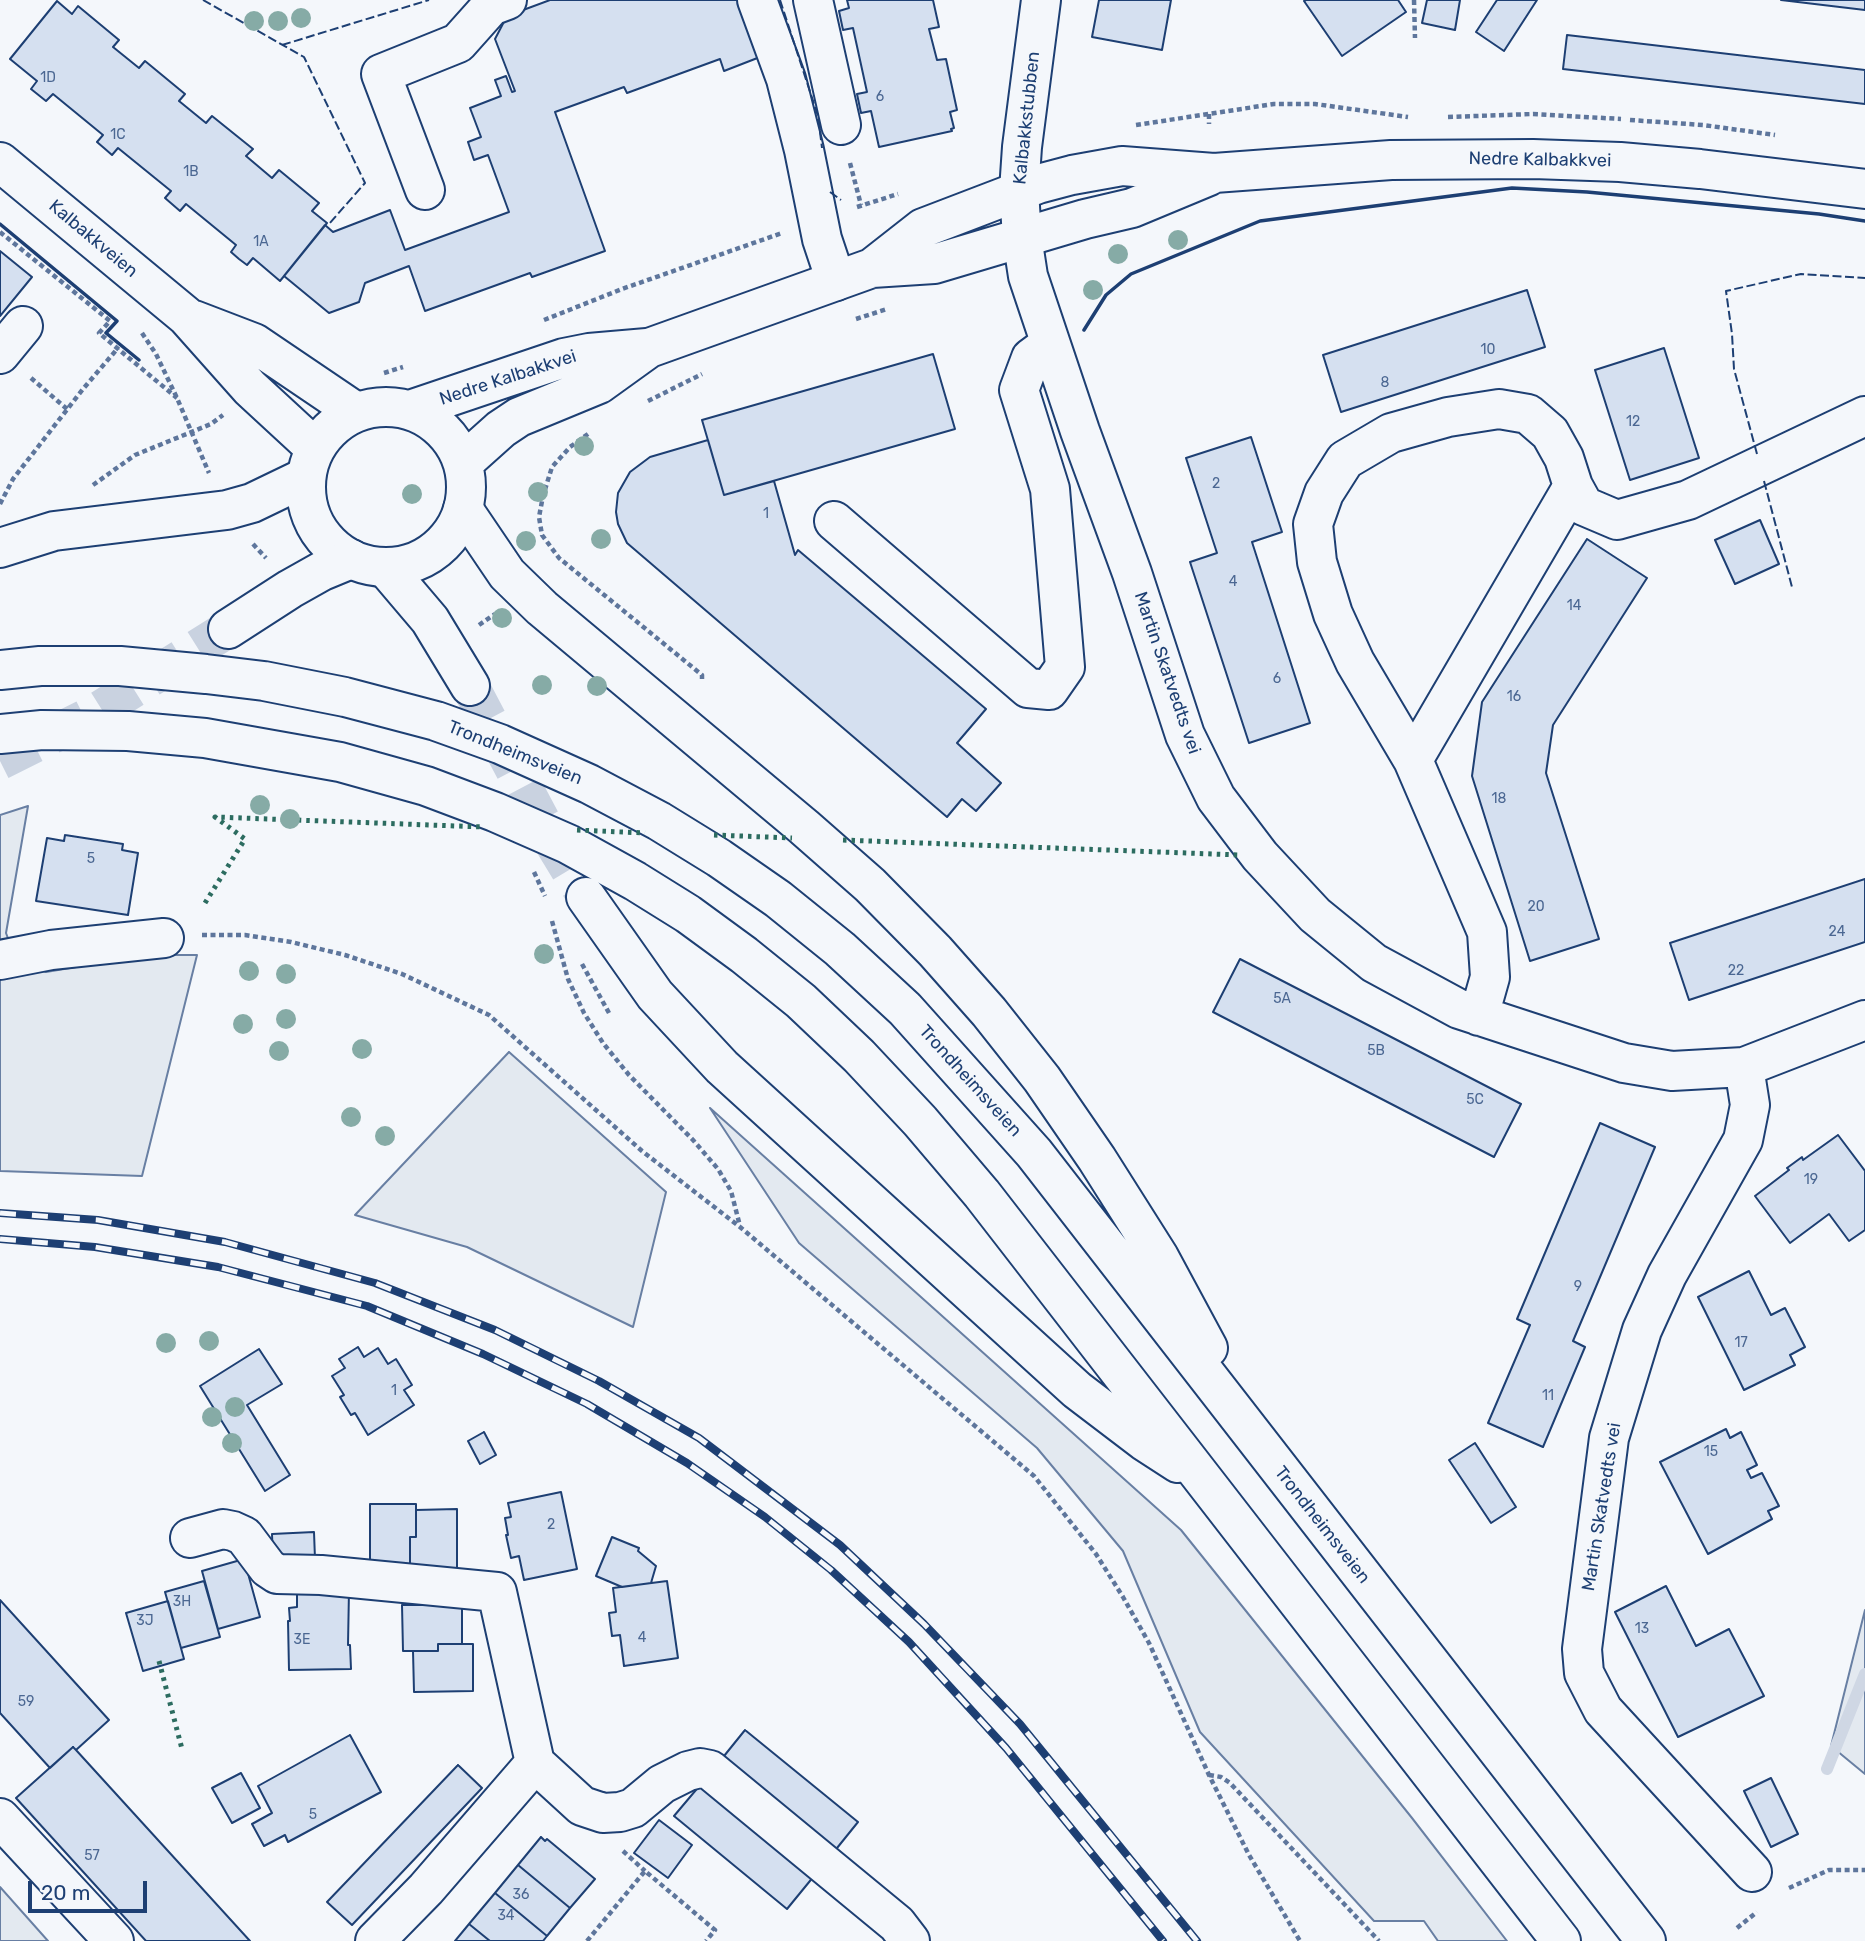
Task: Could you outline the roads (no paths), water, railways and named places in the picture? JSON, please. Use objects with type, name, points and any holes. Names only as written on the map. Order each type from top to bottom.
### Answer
[{"type":"main road","points":[[425,190],[381,74],[458,43],[491,6],[507,0]]},
{"type":"main road","points":[[757,0],[786,79],[822,239],[836,281]]},
{"type":"main road","points":[[813,0],[841,125]]},
{"type":"main road","name":"Kalbakkstubben","points":[[1022,237],[1021,147],[1041,0]]},
{"type":"main road","name":"Nedre Kalbakkvei","points":[[872,268],[923,228],[1020,191],[1072,175],[1122,166],[1214,173],[1391,160],[1533,159],[1620,162],[1700,169],[1865,189]]},
{"type":"main road","name":"Kalbakkveien","points":[[0,162],[186,316],[250,388],[311,463]]},
{"type":"main road","name":"Nedre Kalbakkvei","points":[[411,410],[564,358],[649,348],[872,268],[934,264],[1085,219],[1132,208],[1214,173]]},
{"type":"main road","name":"Martin Skatvedts vei","points":[[1022,237],[1028,276],[1050,344],[1132,573],[1185,735],[1216,798],[1260,856],[1315,915],[1374,963],[1459,1009],[1624,1063],[1672,1071],[1744,1068],[1865,1020]]},
{"type":"main road","name":"Kalbakkveien","points":[[186,316],[254,343],[356,412]]},
{"type":"main road","points":[[834,521],[1028,688],[1049,690],[1065,667],[1050,489],[1019,390],[1031,358],[1050,344]]},
{"type":"main road","name":"Nedre Kalbakkvei","points":[[463,463],[519,416],[599,384],[649,348]]},
{"type":"main road","points":[[228,629],[322,570],[368,563],[406,565],[425,557],[442,545],[455,528],[463,509],[467,486],[463,463],[452,440],[433,422],[411,410],[383,406],[356,412],[339,421],[326,433],[311,463],[307,502],[316,525],[331,545],[368,563],[430,620],[470,686]]},
{"type":"main road","points":[[1479,1016],[1490,978],[1487,932],[1413,760],[1354,662],[1334,614],[1317,562],[1313,524],[1324,493],[1345,460],[1391,433],[1448,416],[1499,409],[1528,414],[1550,433],[1564,458],[1573,486],[1584,506],[1617,520],[1688,500],[1865,416]]},
{"type":"main road","points":[[0,548],[54,531],[227,510],[252,503],[311,463]]},
{"type":"main road","points":[[1413,760],[1573,486]]},
{"type":"main road","points":[[463,509],[507,574],[542,608],[870,885],[935,951],[989,1012],[1042,1079],[1159,1257],[1266,1454]]},
{"type":"main road","name":"Trondheimsveien","points":[[0,670],[40,666],[120,666],[206,674],[264,681],[345,697],[423,718],[500,744],[589,784],[659,821],[778,899],[840,949],[905,1009],[1034,1153],[1646,1941]]},
{"type":"main road","points":[[0,734],[42,730],[128,731],[205,738],[341,762],[426,786],[568,844],[688,914],[744,955],[801,1001],[859,1056],[920,1121],[982,1195],[1561,1941]]},
{"type":"main road","points":[[586,897],[655,995],[722,1067],[1077,1390],[1144,1441],[1205,1481]]},
{"type":"main road","points":[[0,960],[51,950],[164,938]]},
{"type":"main road","name":"Martin Skatvedts vei","points":[[1744,1068],[1749,1105],[1743,1140],[1667,1275],[1642,1330],[1612,1427],[1582,1649],[1584,1673],[1602,1710],[1766,1890]]},
{"type":"main road","points":[[190,1538],[223,1528],[233,1531],[244,1536],[268,1568],[277,1574],[321,1575],[497,1592],[535,1763],[582,1806],[603,1813],[620,1812],[634,1808],[662,1784],[688,1771],[710,1770],[897,1924],[911,1941]]},
{"type":"main road","points":[[375,1941],[426,1889],[535,1763]]},
{"type":"main road","points":[[0,1818],[114,1941]]},
{"type":"waterway","points":[[1827,1769],[1865,1674]]},
{"type":"tunnel","points":[[0,761],[90,716],[228,629]]},
{"type":"tunnel","points":[[470,686],[552,841],[586,897]]},
{"type":"railway","points":[[0,1213],[98,1220],[225,1242],[375,1283],[495,1330],[599,1381],[699,1438],[840,1545],[924,1624],[1020,1724],[1197,1941]]},
{"type":"railway","points":[[0,1239],[95,1247],[218,1267],[367,1306],[483,1354],[587,1404],[687,1463],[765,1517],[831,1570],[909,1642],[1006,1748],[1163,1941]]}]
